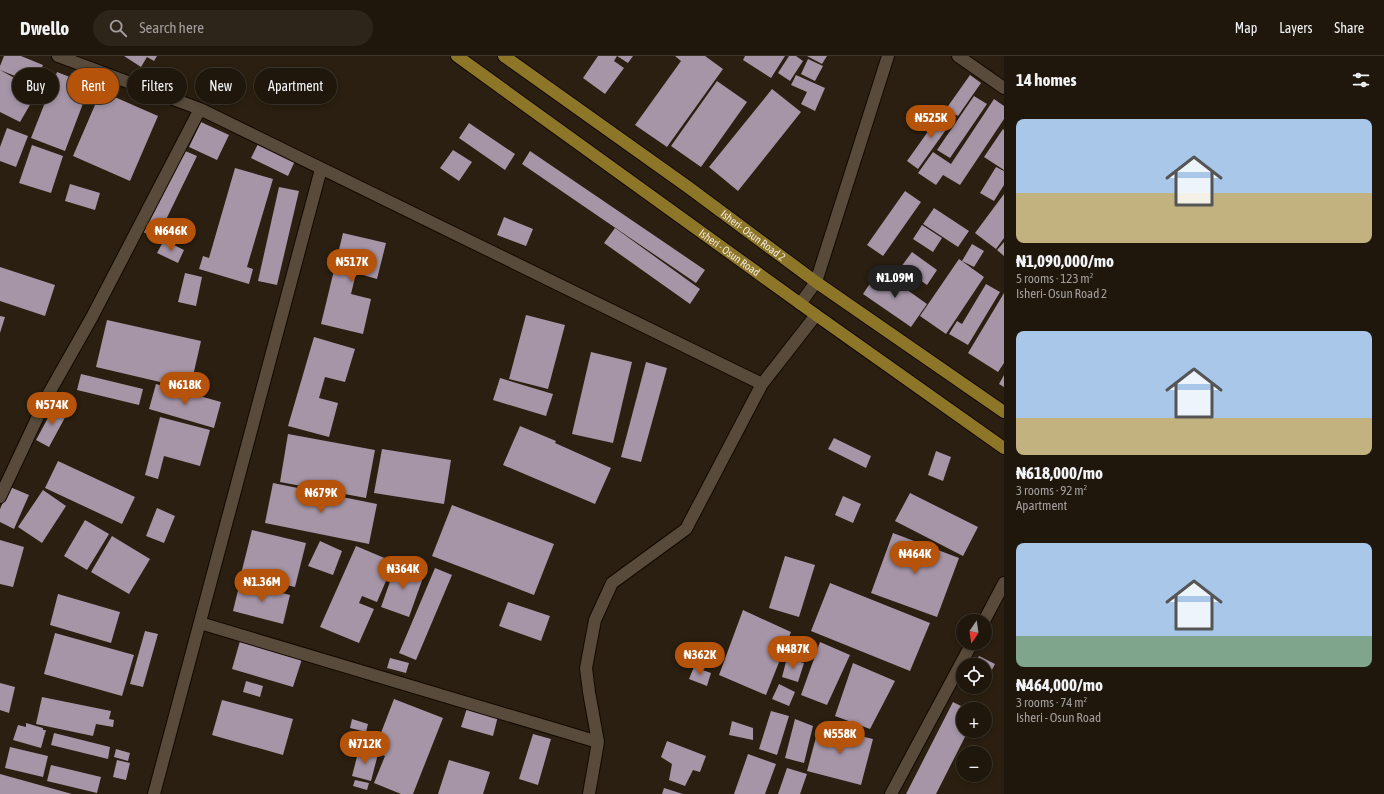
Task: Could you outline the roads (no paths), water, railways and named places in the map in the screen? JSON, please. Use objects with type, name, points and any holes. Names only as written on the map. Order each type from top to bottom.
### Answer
[{"type":"main road","name":"Isheri - Osun Road","points":[[457,56],[816,316],[1004,448]]},
{"type":"main road","name":"Isheri- Osun Road 2","points":[[504,56],[688,187],[816,282],[1004,412]]},
{"type":"street","points":[[58,56],[200,109],[762,384]]},
{"type":"street","points":[[800,304],[816,282],[888,56]]},
{"type":"street","points":[[958,56],[1004,88]]},
{"type":"street","points":[[0,497],[49,393],[92,318],[200,109]]},
{"type":"street","points":[[154,794],[322,169]]},
{"type":"street","points":[[590,794],[598,742],[586,668],[597,614],[612,583],[686,529],[762,384],[816,316]]},
{"type":"street","points":[[988,614],[1004,583]]},
{"type":"street","points":[[200,624],[598,742]]},
{"type":"street","points":[[891,794],[968,650]]}]
